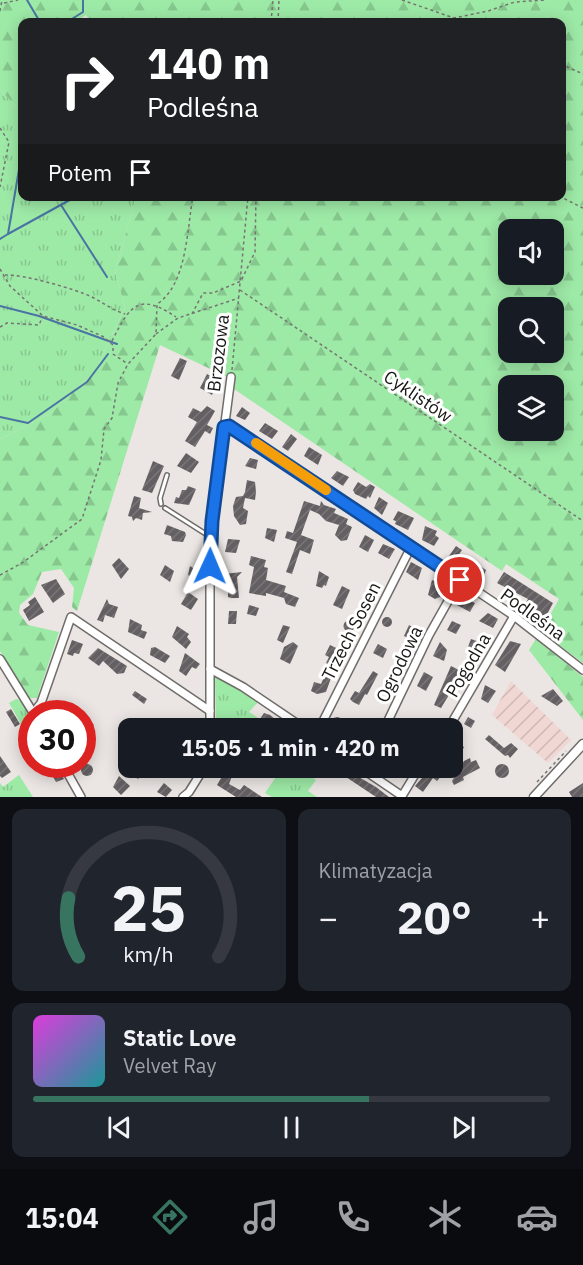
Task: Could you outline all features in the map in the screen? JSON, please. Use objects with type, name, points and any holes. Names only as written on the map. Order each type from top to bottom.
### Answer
[{"type":"street","name":"Brzozowa","points":[[210,718],[210,537],[231,377]]},
{"type":"street","name":"Podleśna","points":[[224,427],[232,427],[514,616],[583,670]]},
{"type":"street","name":"Trzech Sosen","points":[[325,718],[411,547]]},
{"type":"street","name":"Ogrodowa","points":[[389,718],[434,626],[460,580]]},
{"type":"street","name":"Pogodna","points":[[454,718],[514,616]]},
{"type":"street","points":[[41,700],[71,617],[210,711]]},
{"type":"street","points":[[0,659],[25,700]]},
{"type":"street","points":[[210,669],[243,687],[289,718]]},
{"type":"street","points":[[534,797],[583,744]]},
{"type":"street","points":[[70,778],[81,797]]},
{"type":"street","points":[[183,797],[198,778]]},
{"type":"street","points":[[376,778],[402,797],[413,778]]},
{"type":"lane","points":[[161,504],[160,498],[167,475]]},
{"type":"lane","points":[[165,508],[210,537]]},
{"type":"path","points":[[0,11],[3,1],[18,0]]},
{"type":"path","points":[[271,18],[273,0]]},
{"type":"path","points":[[278,18],[279,0]]},
{"type":"path","points":[[402,0],[454,18],[488,11],[515,2],[546,0]]},
{"type":"path","points":[[566,66],[583,74]]},
{"type":"path","points":[[0,128],[9,142],[0,187]]},
{"type":"path","points":[[566,200],[583,208]]},
{"type":"path","points":[[157,304],[168,297],[180,269],[192,201]]},
{"type":"path","name":"Brzozowa","points":[[231,377],[248,201]]},
{"type":"path","points":[[192,314],[203,293],[213,293],[241,281],[255,252],[256,201]]},
{"type":"path","points":[[0,269],[10,286],[44,316],[77,325],[111,342]]},
{"type":"path","points":[[5,275],[76,291],[125,314]]},
{"type":"path","name":"Cyklistów","points":[[240,290],[583,521]]},
{"type":"path","points":[[0,575],[22,563],[82,519],[101,460],[104,429],[112,418],[118,383],[128,364],[156,334],[178,318],[239,298]]},
{"type":"path","points":[[128,364],[113,354],[111,342],[125,314],[146,303],[157,304],[178,318]]},
{"type":"path","points":[[156,334],[157,304]]},
{"type":"path","points":[[0,327],[6,323],[39,325],[44,316]]},
{"type":"shaded area","points":[[511,681],[571,740],[548,763],[492,715]]},
{"type":"green space","points":[[0,0],[583,0],[583,663],[541,631],[559,599],[506,564],[502,571],[234,389],[235,376],[225,376],[160,345],[77,611],[72,607],[74,588],[61,569],[42,572],[33,594],[20,605],[19,613],[28,625],[59,632],[37,698],[29,698],[0,651],[0,439],[51,413],[96,370],[125,307],[115,272],[135,201],[566,201],[566,18],[88,18],[86,15],[82,18],[18,18],[18,106],[0,90]]},
{"type":"green space","points":[[0,90],[18,106],[18,201],[135,201],[115,272],[125,307],[96,370],[51,413],[0,439]]},
{"type":"green space","points":[[536,639],[583,677],[583,720],[529,650]]},
{"type":"green space","points":[[218,675],[259,701],[249,712],[258,718],[216,718],[215,677]]},
{"type":"green space","points":[[16,699],[21,700],[18,700],[18,719],[9,703]]},
{"type":"green space","points":[[18,776],[33,797],[0,797],[0,783],[3,787]]},
{"type":"green space","points":[[275,778],[313,778],[316,780],[308,791],[317,797],[272,797],[265,793]]},
{"type":"building","points":[[180,358],[187,361],[179,380],[171,376]]},
{"type":"building","points":[[207,374],[218,380],[212,395],[200,388]]},
{"type":"building","points":[[207,406],[215,411],[207,425],[213,428],[210,434],[205,431],[195,447],[185,441],[197,422],[188,417],[193,408],[201,412]]},
{"type":"building","points":[[242,407],[250,413],[245,420],[236,416]]},
{"type":"building","points":[[265,423],[278,431],[272,439],[259,431]]},
{"type":"building","points":[[291,434],[297,439],[288,451],[282,447]]},
{"type":"building","points":[[309,447],[322,455],[318,465],[304,456]]},
{"type":"building","points":[[186,453],[199,462],[191,473],[177,466]]},
{"type":"building","points":[[250,458],[258,460],[256,469],[245,466]]},
{"type":"building","points":[[153,461],[164,466],[152,493],[142,490]]},
{"type":"building","points":[[337,471],[349,477],[343,486],[331,478]]},
{"type":"building","points":[[247,480],[255,482],[255,500],[245,498],[243,508],[248,511],[246,524],[240,525],[234,516],[233,506],[236,497],[243,496]]},
{"type":"building","points":[[358,482],[366,487],[370,484],[375,487],[370,498],[368,496],[366,499],[355,494],[353,490]]},
{"type":"building","points":[[188,486],[196,489],[189,505],[174,503],[176,497],[179,498],[182,490],[186,490]]},
{"type":"building","points":[[134,496],[141,498],[139,508],[152,512],[143,513],[142,520],[136,518],[133,521],[132,517],[128,516]]},
{"type":"building","points":[[379,497],[388,503],[382,515],[374,508]]},
{"type":"building","points":[[304,501],[320,506],[321,501],[324,505],[336,509],[334,513],[348,519],[346,524],[352,527],[347,540],[341,541],[335,535],[339,525],[326,521],[319,514],[310,510],[301,535],[314,540],[310,554],[300,550],[292,574],[286,572],[297,542],[285,538],[287,531],[293,533]]},
{"type":"building","points":[[398,511],[414,518],[408,530],[395,524],[396,521],[393,520]]},
{"type":"building","points":[[167,525],[185,532],[183,542],[172,541],[171,536],[164,534]]},
{"type":"building","points":[[425,526],[437,531],[435,535],[439,538],[434,546],[422,540]]},
{"type":"building","points":[[267,528],[277,530],[274,542],[265,538]]},
{"type":"building","points":[[365,535],[374,540],[368,552],[359,547]]},
{"type":"building","points":[[228,539],[240,540],[236,553],[225,552]]},
{"type":"building","points":[[383,544],[395,549],[389,559],[378,553]]},
{"type":"building","points":[[456,546],[462,550],[453,563],[447,559]]},
{"type":"building","points":[[251,556],[266,560],[264,567],[268,568],[266,580],[286,586],[284,592],[299,598],[295,607],[286,604],[284,598],[266,593],[266,596],[249,593],[254,567],[249,565]]},
{"type":"building","points":[[119,558],[129,569],[121,579],[112,565]]},
{"type":"building","points":[[411,562],[422,568],[418,580],[406,572]]},
{"type":"building","points":[[477,564],[486,570],[482,580],[471,572]]},
{"type":"building","points":[[165,565],[174,571],[170,582],[160,575]]},
{"type":"building","points":[[190,566],[202,574],[198,580],[188,575]]},
{"type":"building","points":[[319,571],[329,577],[326,586],[322,588],[316,586]]},
{"type":"building","points":[[242,572],[237,577],[239,598],[228,597],[224,574]]},
{"type":"building","points":[[504,572],[553,603],[544,620],[538,616],[540,613],[525,604],[528,599],[497,583]]},
{"type":"building","points":[[56,579],[65,594],[53,603],[41,585]]},
{"type":"building","points":[[432,580],[438,583],[435,587],[442,590],[440,597],[435,599],[428,595]]},
{"type":"building","points":[[342,586],[350,590],[342,609],[333,605]]},
{"type":"building","points":[[188,592],[198,599],[191,610],[181,604]]},
{"type":"building","points":[[459,596],[475,603],[470,612],[455,604]]},
{"type":"building","points":[[35,597],[44,612],[29,621],[23,610]]},
{"type":"building","points":[[107,599],[109,604],[118,607],[114,618],[105,615],[103,622],[97,620]]},
{"type":"building","points":[[249,605],[259,608],[256,616],[247,614]]},
{"type":"building","points":[[229,611],[237,611],[236,624],[228,624]]},
{"type":"building","points":[[488,613],[498,619],[493,628],[479,621]]},
{"type":"building","points":[[387,617],[392,622],[387,627],[382,622]]},
{"type":"building","points":[[130,619],[142,625],[141,630],[147,632],[144,639],[128,632]]},
{"type":"building","points":[[349,620],[355,626],[349,632],[343,626]]},
{"type":"building","points":[[452,621],[461,625],[456,634],[447,630]]},
{"type":"building","points":[[283,625],[290,627],[283,643],[277,640]]},
{"type":"building","points":[[409,625],[416,629],[411,639],[404,636]]},
{"type":"building","points":[[177,626],[189,634],[187,637],[191,642],[186,649],[172,637]]},
{"type":"building","points":[[471,639],[485,644],[478,655],[473,650],[466,652]]},
{"type":"building","points":[[72,640],[83,644],[79,654],[74,653],[73,656],[67,654]]},
{"type":"building","points":[[510,641],[521,644],[505,672],[495,665]]},
{"type":"building","points":[[293,642],[298,646],[290,664],[280,659],[284,647]]},
{"type":"building","points":[[440,642],[447,650],[444,661],[433,656]]},
{"type":"building","points":[[378,644],[387,649],[383,658],[373,653]]},
{"type":"building","points":[[330,645],[347,653],[340,668],[326,663],[329,657],[325,655]]},
{"type":"building","points":[[155,647],[170,656],[165,663],[150,655],[151,648]]},
{"type":"building","points":[[98,648],[127,666],[124,673],[117,674],[103,661],[99,666],[88,658]]},
{"type":"building","points":[[185,653],[200,664],[196,669],[192,667],[186,676],[179,671]]},
{"type":"building","points":[[451,666],[463,672],[455,691],[452,690],[441,708],[434,705]]},
{"type":"building","points":[[373,671],[378,674],[367,695],[365,694],[359,705],[353,702],[350,699],[355,691],[359,693]]},
{"type":"building","points":[[424,672],[433,677],[426,691],[417,686]]},
{"type":"building","points":[[325,675],[331,678],[326,692],[317,694],[311,691],[314,682],[321,684]]},
{"type":"building","points":[[485,685],[496,691],[488,703],[481,699]]},
{"type":"building","points":[[553,689],[563,701],[557,706],[541,696]]},
{"type":"building","points":[[135,691],[147,699],[144,704],[132,695]]},
{"type":"building","points":[[11,709],[18,725],[15,727],[6,712]]},
{"type":"building","points":[[264,713],[274,718],[261,718]]},
{"type":"building","points":[[468,717],[475,721],[471,728],[464,724]]},
{"type":"building","points":[[489,735],[504,748],[511,743],[518,749],[510,758],[508,755],[505,756],[485,739]]},
{"type":"building","points":[[0,756],[11,772],[2,778],[0,776]]},
{"type":"building","points":[[470,758],[471,762],[476,760],[480,768],[463,777],[464,761]]},
{"type":"building","points":[[502,764],[507,766],[509,771],[507,776],[502,778],[497,776],[495,771],[497,766]]},
{"type":"building","points":[[463,777],[464,780],[454,785],[452,781],[454,778]]},
{"type":"building","points":[[54,778],[64,779],[56,782]]},
{"type":"building","points":[[118,778],[130,786],[121,795],[113,787]]},
{"type":"building","points":[[221,778],[231,778],[229,784],[240,790],[244,785],[262,797],[236,797],[217,785]]},
{"type":"building","points":[[348,778],[360,778],[389,797],[376,797]]},
{"type":"building","points":[[422,778],[433,778],[423,792],[415,786]]},
{"type":"building","points":[[164,783],[172,790],[166,797],[157,792]]},
{"type":"building","points":[[583,783],[583,797],[572,797],[569,792]]},
{"type":"waterway","points":[[27,0],[38,18]]},
{"type":"waterway","points":[[73,18],[83,12],[83,0]]},
{"type":"waterway","points":[[0,239],[8,234],[18,175]]},
{"type":"waterway","points":[[8,234],[68,201]]},
{"type":"waterway","points":[[61,205],[107,277]]},
{"type":"waterway","points":[[0,306],[39,316],[117,344]]},
{"type":"waterway","points":[[0,417],[28,423],[87,382],[108,354]]},
{"type":"slow traffic","points":[[256,443],[326,490]]},
{"type":"route","points":[[210,566],[213,506],[224,427],[229,426],[460,580]]}]
